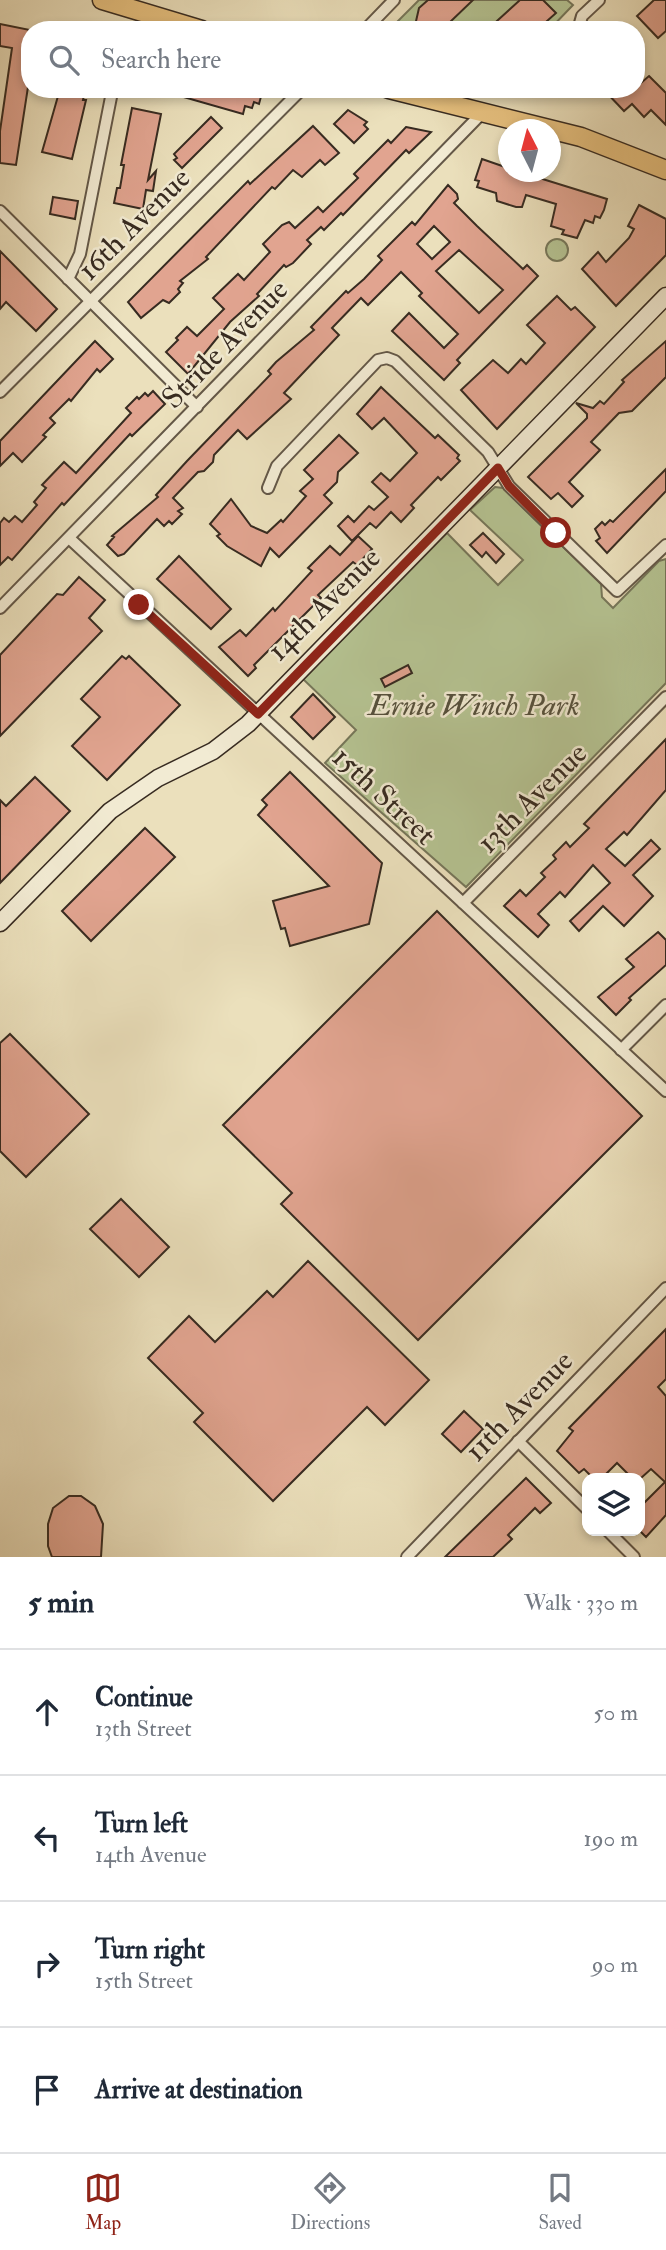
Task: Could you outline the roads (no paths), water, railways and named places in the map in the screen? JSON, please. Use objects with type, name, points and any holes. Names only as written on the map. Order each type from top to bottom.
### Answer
[{"type":"main road","points":[[102,0],[172,21]]},
{"type":"main road","points":[[426,98],[581,136],[666,170]]},
{"type":"street","points":[[374,21],[394,0]]},
{"type":"street","points":[[581,21],[582,16],[599,0]]},
{"type":"street","points":[[68,279],[80,254],[112,98]]},
{"type":"street","name":"16th Avenue","points":[[0,392],[293,98]]},
{"type":"street","name":"Stride Avenue","points":[[0,608],[483,112]]},
{"type":"street","points":[[0,211],[197,407]]},
{"type":"street","name":"14th Avenue","points":[[0,923],[110,811],[158,778],[213,751],[258,714],[666,296]]},
{"type":"street","points":[[268,488],[277,466],[378,360],[387,358],[395,361],[488,452],[509,486],[617,591],[666,545]]},
{"type":"street","name":"15th Street","points":[[69,538],[666,1091]]},
{"type":"street","name":"13th Avenue","points":[[463,903],[666,697]]},
{"type":"street","points":[[621,1050],[666,1005]]},
{"type":"street","name":"11th Avenue","points":[[407,1557],[666,1289]]},
{"type":"street","points":[[518,1441],[582,1504]]},
{"type":"street","points":[[613,1536],[634,1557]]},
{"type":"park label","name":"Ernie Winch Park","points":[[474,705]]}]
